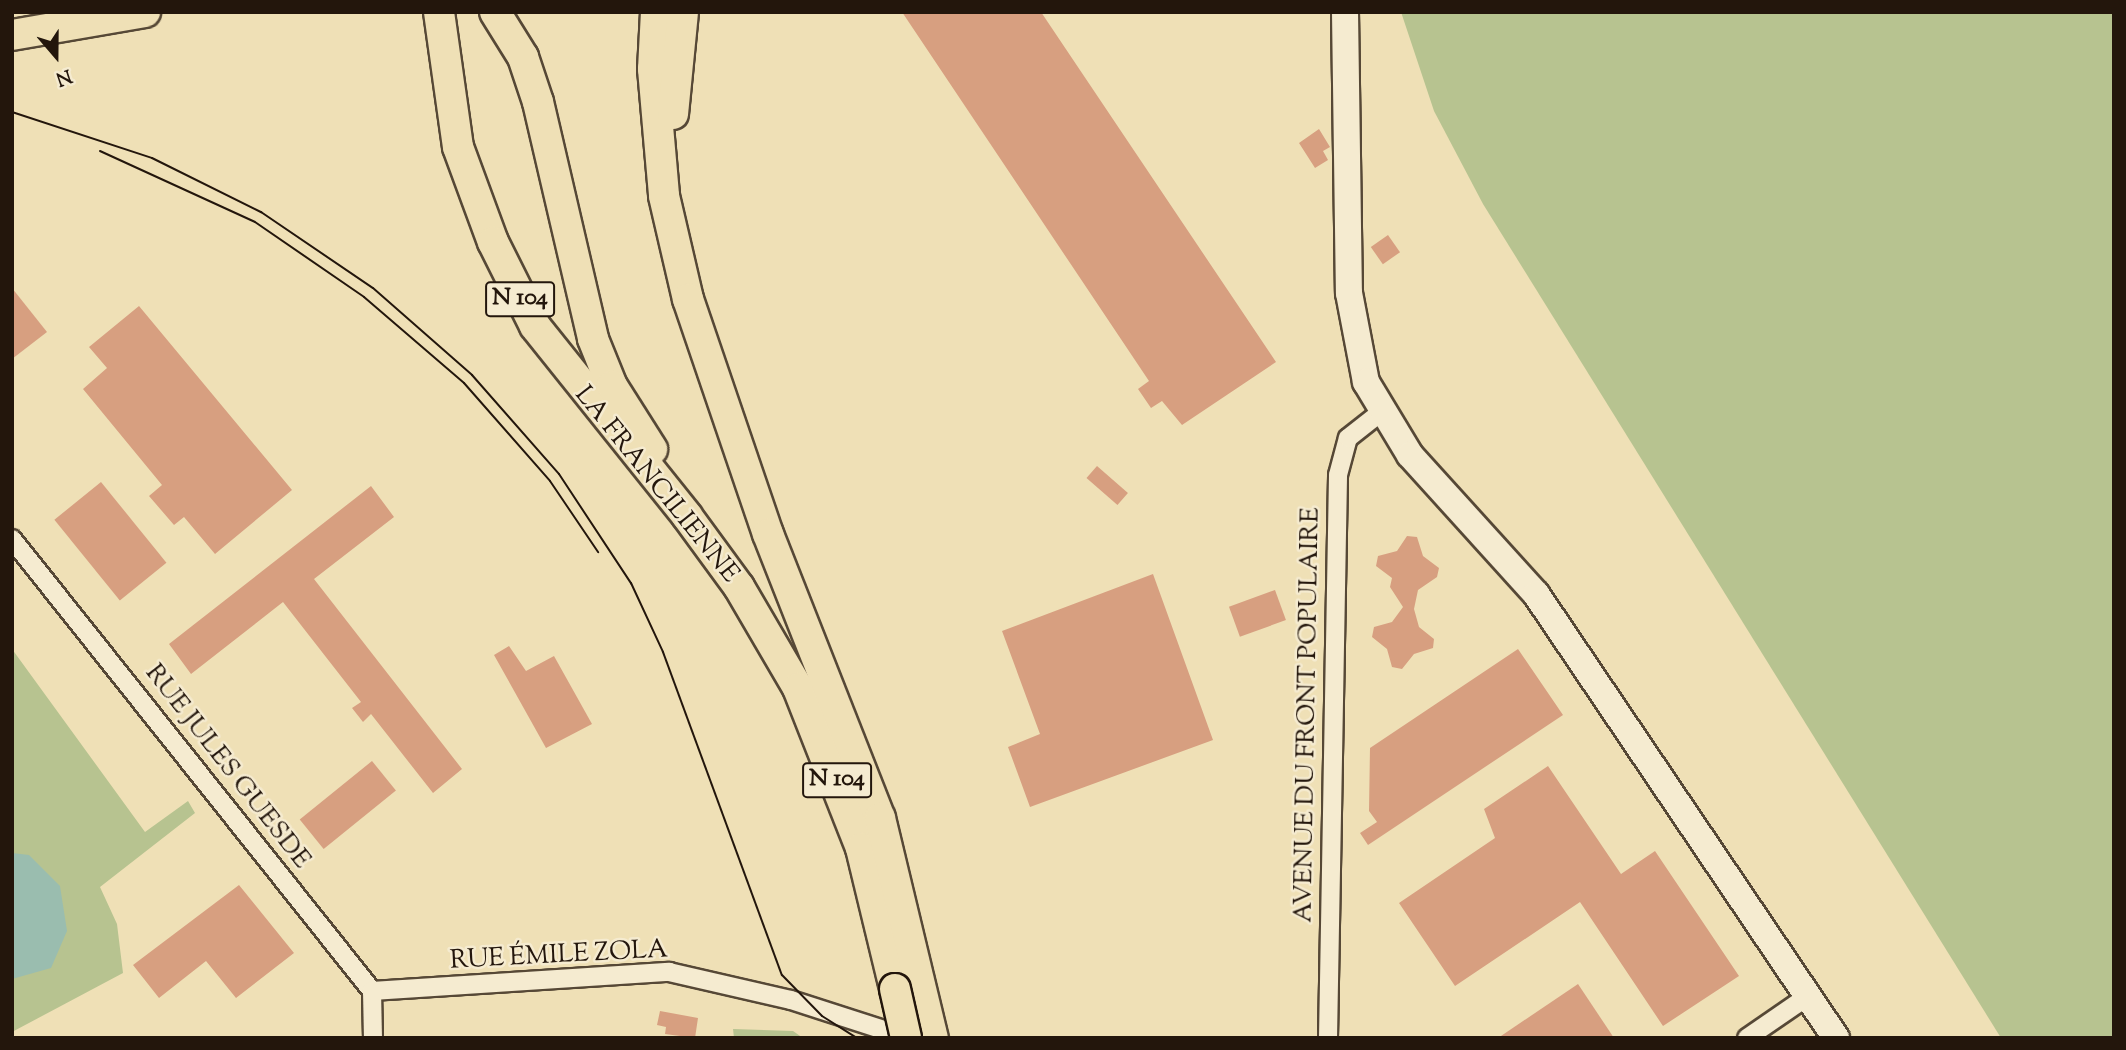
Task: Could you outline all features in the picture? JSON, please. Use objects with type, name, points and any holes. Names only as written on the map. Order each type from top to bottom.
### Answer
[{"type":"highway","points":[[12,36],[145,12]]},
{"type":"highway","points":[[495,12],[523,57],[538,102],[593,340],[634,423],[679,486],[687,516]]},
{"type":"highway","name":"LA FRANCILIENNE","points":[[656,12],[653,69],[664,196],[722,408],[880,818],[933,1038]]},
{"type":"highway","points":[[664,196],[676,164],[672,121],[683,12]]},
{"type":"highway","name":"LA FRANCILIENNE","points":[[439,26],[461,158],[512,283],[568,374],[687,516],[768,635],[820,736],[861,848],[907,1038]]},
{"type":"main road","points":[[1345,12],[1351,319],[1381,412],[1421,468],[1535,594],[1836,1038]]},
{"type":"street","name":"AVENUE DU FRONT POPULAIRE","points":[[1328,1038],[1338,475],[1348,438],[1381,412]]},
{"type":"street","name":"RUE JULES GUESDE","points":[[12,539],[372,991]]},
{"type":"street","name":"RUE ÉMILE ZOLA","points":[[372,991],[668,972],[791,1000],[907,1038]]},
{"type":"street","points":[[372,991],[373,1038]]},
{"type":"street","points":[[1746,1038],[1808,996]]},
{"type":"green space","points":[[1401,12],[2114,12],[2114,1038],[2001,1038],[1483,204],[1434,111]]},
{"type":"green space","points":[[12,649],[145,832],[188,801],[195,813],[100,887],[117,924],[123,973],[12,1032]]},
{"type":"green space","points":[[733,1029],[793,1031],[803,1038],[734,1038]]},
{"type":"shaded area","points":[[12,853],[29,855],[60,886],[67,931],[51,968],[12,979]]},
{"type":"building","points":[[902,12],[1041,12],[1276,362],[1182,425],[1162,401],[1151,408],[1138,389],[1149,381]]},
{"type":"building","points":[[1319,129],[1330,147],[1323,151],[1328,160],[1315,168],[1299,143]]},
{"type":"building","points":[[1388,235],[1400,252],[1383,264],[1371,247]]},
{"type":"building","points":[[12,288],[47,332],[12,359]]},
{"type":"building","points":[[139,306],[292,490],[215,554],[184,517],[174,525],[149,496],[162,485],[83,389],[107,368],[89,347]]},
{"type":"building","points":[[1097,466],[1128,493],[1117,505],[1087,478]]},
{"type":"building","points":[[101,482],[166,563],[120,601],[54,520]]},
{"type":"building","points":[[371,486],[394,517],[314,579],[462,769],[433,793],[371,714],[363,722],[352,708],[361,702],[283,602],[191,674],[169,644]]},
{"type":"building","points":[[1407,536],[1417,537],[1423,556],[1439,568],[1437,577],[1418,590],[1414,609],[1419,627],[1434,639],[1433,648],[1414,654],[1402,669],[1392,667],[1387,649],[1372,637],[1374,627],[1392,622],[1403,607],[1390,587],[1392,578],[1376,566],[1378,556],[1397,551]]},
{"type":"building","points":[[1153,574],[1213,740],[1030,807],[1008,747],[1040,734],[1002,631]]},
{"type":"building","points":[[1275,590],[1286,620],[1240,637],[1229,607]]},
{"type":"building","points":[[509,646],[526,671],[554,656],[592,724],[546,748],[494,655]]},
{"type":"building","points":[[1518,649],[1563,715],[1368,845],[1360,833],[1377,822],[1369,811],[1370,748]]},
{"type":"building","points":[[372,761],[396,791],[324,849],[300,820]]},
{"type":"building","points":[[1548,766],[1621,874],[1655,851],[1739,976],[1663,1026],[1580,902],[1455,986],[1399,903],[1495,838],[1484,809]]},
{"type":"building","points":[[239,885],[294,953],[236,998],[206,961],[159,998],[133,965]]},
{"type":"building","points":[[1578,984],[1614,1038],[1498,1038]]},
{"type":"building","points":[[660,1011],[698,1018],[695,1038],[665,1034],[666,1027],[657,1025]]},
{"type":"tram line","points":[[12,112],[152,158],[261,212],[373,288],[472,375],[559,474],[631,583],[663,652],[782,975],[822,1016],[857,1038]]},
{"type":"tram line","points":[[100,151],[255,222],[364,297],[464,383],[550,481],[598,552]]}]
